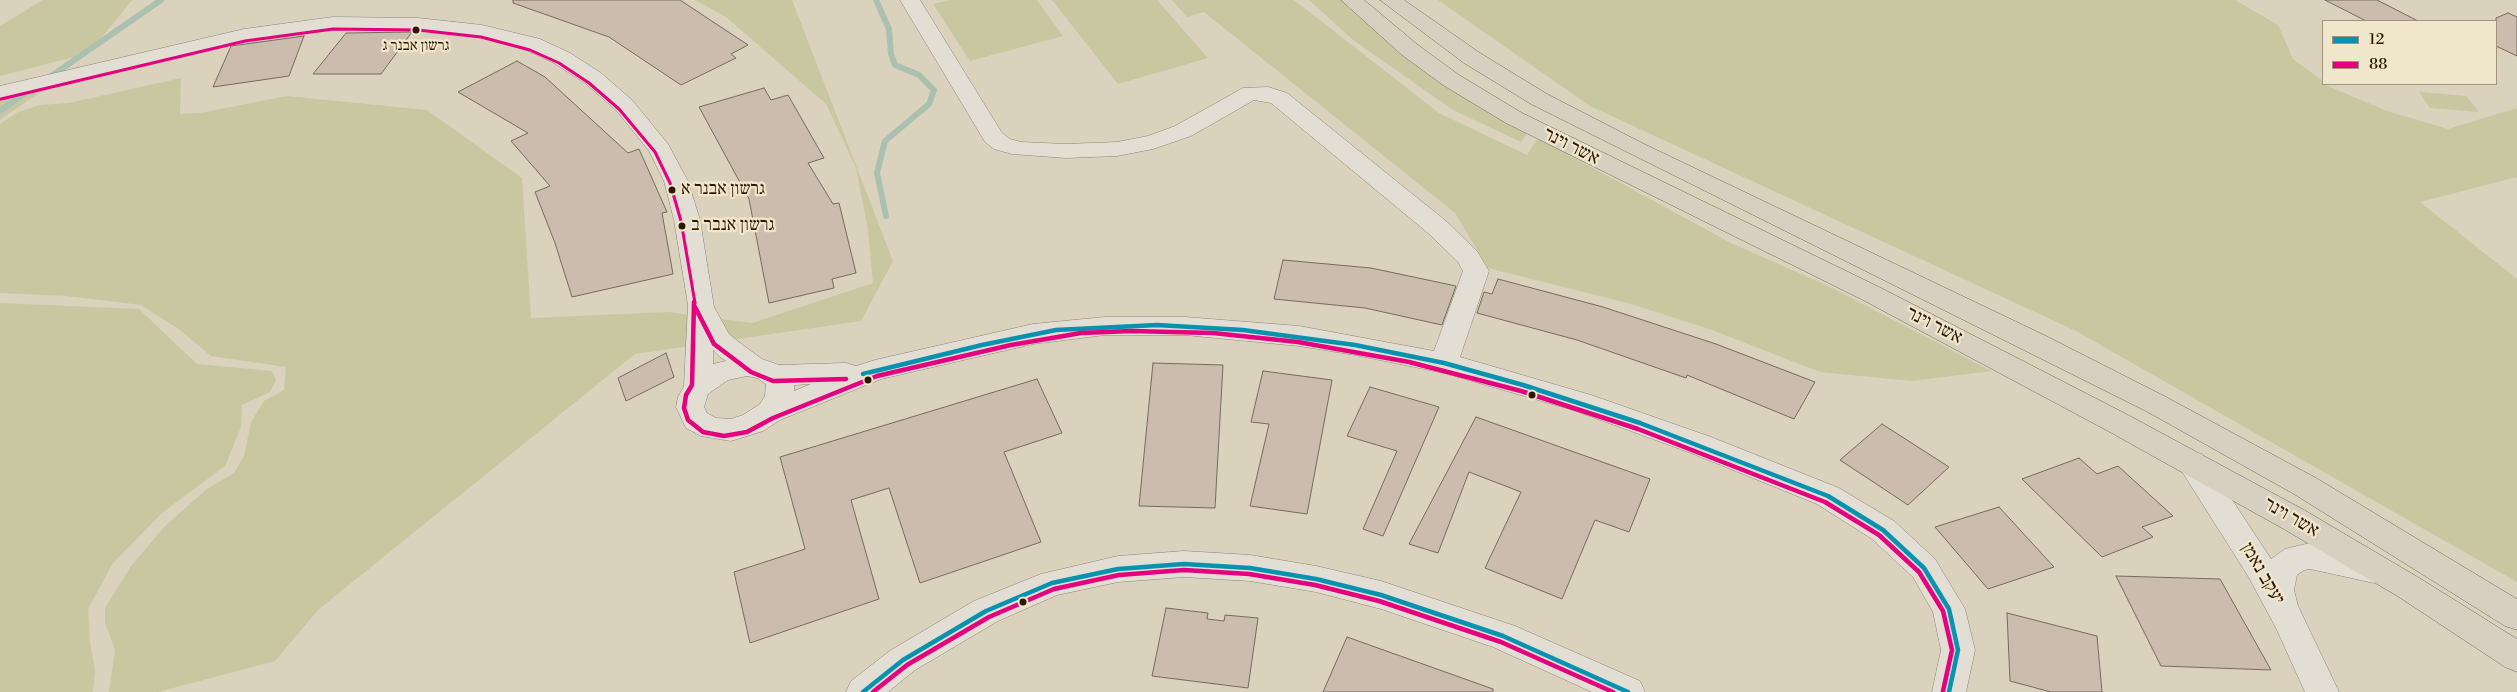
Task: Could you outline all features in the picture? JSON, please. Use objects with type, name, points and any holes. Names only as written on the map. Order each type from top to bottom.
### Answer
[{"type":"main road","name":"אשר וינר","points":[[1351,0],[1410,50],[1437,70],[1514,118],[1889,303],[2191,462],[2383,572],[2517,657]]},
{"type":"main road","name":"אשר וינר","points":[[1390,0],[1472,58],[1539,99],[1636,149],[2025,338],[2156,404],[2305,486],[2517,616]]},
{"type":"street","points":[[910,0],[993,137],[1002,144],[1020,149],[1066,151],[1116,149],[1153,142],[1183,131],[1238,98],[1251,93],[1268,94],[1279,98],[1437,227],[1468,257],[1476,271],[1444,363]]},
{"type":"street","points":[[0,93],[244,35],[333,23],[418,24],[482,31],[532,44],[562,58],[593,78],[624,105],[660,149],[676,181],[687,220],[700,305],[698,387]]},
{"type":"street","points":[[700,305],[710,327],[719,340],[730,350],[764,370],[779,383],[780,392],[770,412]]},
{"type":"street","points":[[875,370],[770,412],[745,426],[731,430],[710,428],[696,420],[691,412],[692,397],[698,387],[713,375],[726,369],[764,370],[816,375],[875,370],[1041,333],[1131,325],[1214,327],[1299,336],[1444,363],[1581,402],[1701,445],[1828,496],[1883,530],[1924,568],[1949,609],[1958,650],[1949,692]]},
{"type":"street","name":"יעקב נאמן","points":[[2191,462],[2226,513],[2282,609],[2322,692]]},
{"type":"street","points":[[2282,609],[2278,590],[2282,569],[2296,558],[2310,556],[2325,558],[2383,572]]},
{"type":"street","points":[[863,692],[882,682],[910,656],[986,611],[1052,583],[1118,568],[1184,564],[1250,568],[1316,578],[1381,595],[1503,636],[1628,692]]},
{"type":"green space","points":[[43,0],[132,0],[89,53],[0,76],[0,26]]},
{"type":"green space","points":[[695,0],[792,0],[893,261],[861,321],[635,354],[319,609],[275,661],[158,692],[109,692],[115,650],[105,623],[105,608],[131,566],[165,526],[207,489],[234,473],[244,456],[251,422],[264,401],[284,390],[286,367],[211,356],[180,330],[141,305],[66,296],[0,293],[0,124],[18,112],[40,105],[69,103],[181,78],[180,114],[200,113],[287,96],[427,110],[522,178],[531,318],[668,312],[752,323],[873,283],[868,229],[856,168],[826,104],[726,17]]},
{"type":"green space","points":[[951,0],[1037,0],[1063,36],[970,61],[933,4]]},
{"type":"green space","points":[[1052,0],[1157,0],[1208,58],[1118,84]]},
{"type":"green space","points":[[1172,0],[1294,0],[1439,113],[1527,155],[1538,138],[1729,242],[1830,287],[1991,371],[1912,381],[1820,372],[1712,330],[1631,304],[1488,268],[1455,213],[1204,12],[1187,17]]},
{"type":"green space","points":[[1309,0],[1345,0],[1528,132],[1521,142],[1453,110],[1353,40]]},
{"type":"green space","points":[[1438,0],[2235,0],[2278,25],[2293,59],[2322,80],[2322,85],[2387,111],[2448,129],[2517,108],[2517,177],[2420,202],[2517,279],[2517,582],[2076,331],[1590,106]]},
{"type":"green space","points":[[60,78],[0,120],[0,95]]},
{"type":"green space","points":[[2419,92],[2466,96],[2479,112],[2430,108]]},
{"type":"green space","points":[[0,303],[139,309],[197,364],[272,371],[276,380],[270,392],[242,405],[241,427],[225,466],[162,513],[113,563],[88,609],[90,642],[95,670],[93,692],[0,692]]},
{"type":"building","points":[[513,0],[680,0],[748,45],[731,54],[736,58],[681,85],[609,37],[513,3]]},
{"type":"building","points":[[2325,0],[2377,0],[2416,20],[2364,20]]},
{"type":"building","points":[[2508,13],[2517,17],[2517,56],[2497,46],[2496,18]]},
{"type":"building","points":[[412,32],[381,74],[313,74],[346,33]]},
{"type":"building","points":[[304,36],[289,76],[213,87],[231,46]]},
{"type":"building","points":[[517,61],[545,77],[628,153],[639,149],[667,212],[662,213],[673,274],[572,297],[555,243],[535,192],[550,186],[511,141],[528,133],[458,92]]},
{"type":"building","points":[[764,88],[771,100],[788,95],[824,158],[808,163],[833,204],[839,203],[856,273],[832,279],[834,288],[769,303],[749,199],[699,107]]},
{"type":"building","points":[[1283,260],[1371,268],[1456,286],[1442,325],[1365,308],[1274,299]]},
{"type":"building","points":[[1498,279],[1603,307],[1716,344],[1815,382],[1794,419],[1687,375],[1686,378],[1577,340],[1477,313],[1484,292],[1492,294]]},
{"type":"building","points":[[666,353],[674,377],[626,401],[618,378]]},
{"type":"building","points":[[1153,363],[1223,365],[1215,508],[1139,506]]},
{"type":"building","points":[[1263,371],[1332,380],[1307,514],[1250,506],[1269,424],[1251,422]]},
{"type":"building","points":[[1037,379],[1062,433],[1004,452],[1041,542],[920,583],[889,488],[851,500],[879,599],[750,643],[734,572],[805,549],[780,457]]},
{"type":"building","points":[[1370,387],[1439,407],[1383,536],[1363,529],[1397,451],[1347,436]]},
{"type":"building","points":[[1476,417],[1650,479],[1629,532],[1595,520],[1562,599],[1485,568],[1521,492],[1469,472],[1438,553],[1409,544]]},
{"type":"building","points":[[1882,424],[1949,467],[1908,505],[1840,460]]},
{"type":"building","points":[[2079,458],[2097,474],[2118,466],[2173,516],[2142,527],[2153,537],[2102,557],[2022,479]]},
{"type":"building","points":[[1999,507],[2054,567],[1988,589],[1935,527]]},
{"type":"building","points":[[2116,576],[2220,579],[2271,670],[2161,666]]},
{"type":"building","points":[[1166,608],[1208,613],[1207,619],[1224,621],[1225,615],[1258,618],[1248,688],[1152,676]]},
{"type":"building","points":[[2007,613],[2097,636],[2102,692],[2051,692],[2010,681]]},
{"type":"building","points":[[1347,637],[1493,689],[1493,692],[1323,692]]},
{"type":"waterway","points":[[47,79],[161,0]]},
{"type":"waterway","points":[[876,0],[889,29],[891,54],[895,65],[919,75],[934,90],[929,104],[885,141],[877,173],[886,216]]},
{"type":"waterway","points":[[0,111],[31,89]]},
{"type":"transit line","name":"88","points":[[1,99],[245,41],[333,29],[418,30],[481,37],[530,50],[559,63],[589,83],[619,109],[655,152],[670,183],[681,221],[695,305],[692,385],[686,395],[684,408],[688,420],[703,432],[724,436],[747,432],[773,418],[877,376],[1011,345],[1081,333],[1131,331],[1213,333],[1298,342],[1409,362],[1521,391],[1638,429],[1825,502],[1879,535],[1919,572],[1943,611],[1952,650],[1943,691]]},
{"type":"transit line","name":"88","points":[[695,307],[705,330],[714,344],[751,372],[773,381],[846,379]]},
{"type":"transit line","name":"12","points":[[863,374],[982,345],[1056,330],[1157,325],[1243,330],[1355,345],[1444,363],[1523,385],[1640,423],[1828,496],[1883,530],[1924,568],[1949,609],[1958,650],[1949,692]]},
{"type":"transit line","name":"12","points":[[863,692],[903,660],[986,611],[1052,583],[1118,569],[1184,564],[1250,568],[1316,579],[1381,595],[1503,636],[1628,692]]},
{"type":"transit line","name":"88","points":[[873,692],[907,665],[989,617],[1054,589],[1119,575],[1184,570],[1249,574],[1315,585],[1379,601],[1501,642],[1613,692]]},
{"type":"place","name":"גרשון אבנר ג","points":[[416,30]]},
{"type":"place","name":"גרשון אבנר א","points":[[672,190]]},
{"type":"place","name":"גרשון אנבר ב","points":[[682,226]]}]
